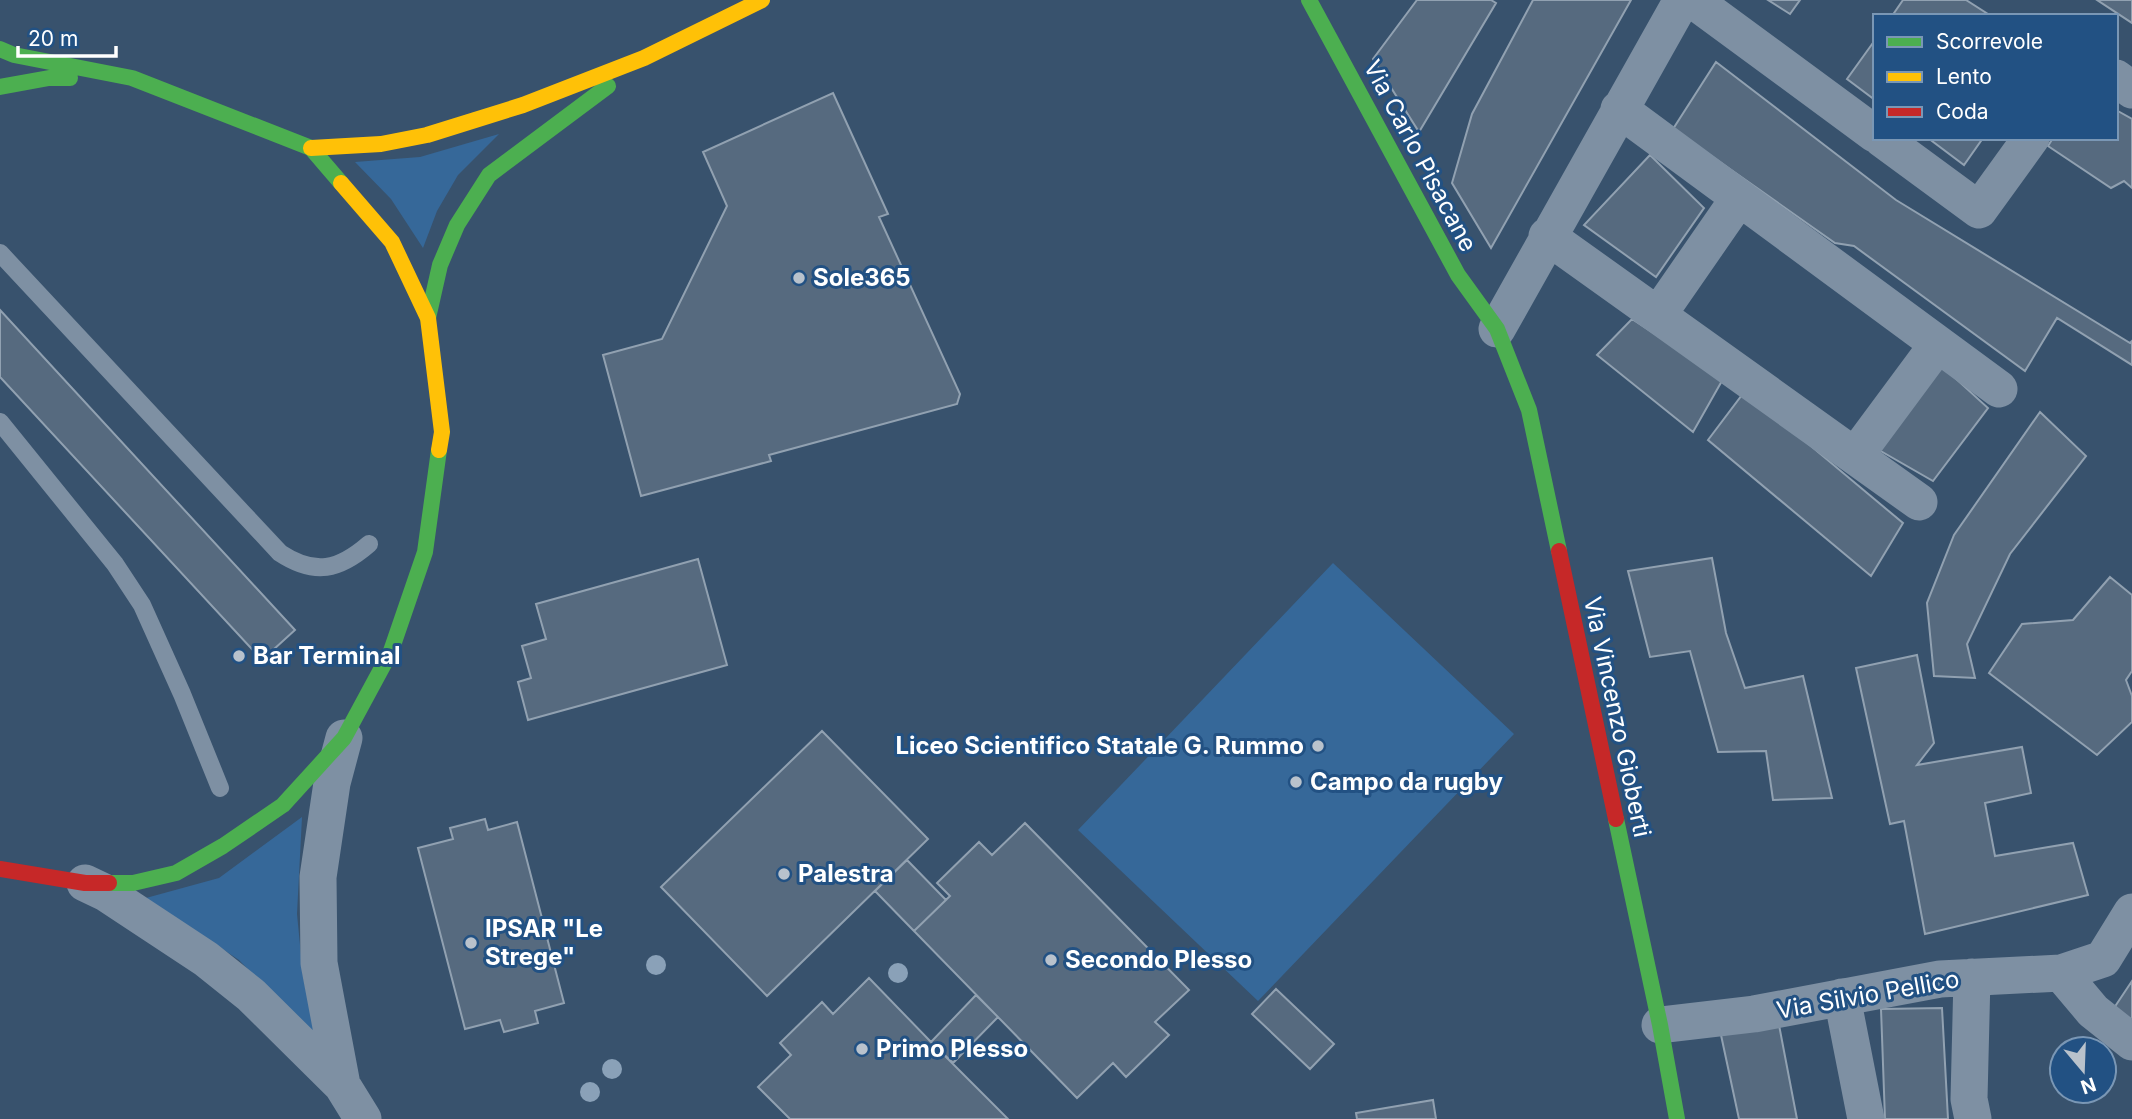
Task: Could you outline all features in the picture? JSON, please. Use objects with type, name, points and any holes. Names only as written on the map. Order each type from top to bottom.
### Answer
[{"type":"main road","points":[[0,49],[14,55],[132,78],[312,148],[381,144],[427,135],[523,105],[644,58],[762,0]]},
{"type":"main road","name":"Via Carlo Pisacane","points":[[1309,0],[1450,261],[1497,329]]},
{"type":"main road","points":[[428,318],[440,265],[457,225],[489,175],[644,58]]},
{"type":"main road","points":[[0,87],[49,78],[132,78]]},
{"type":"main road","points":[[5,863],[28,873],[85,883],[133,883],[176,873],[212,853],[283,805],[344,737],[391,651],[425,552],[442,432],[428,318],[392,242],[312,148]]},
{"type":"main road","name":"Via Vincenzo Gioberti","points":[[1497,329],[1530,410],[1660,1025],[1677,1119]]},
{"type":"street","points":[[1497,329],[1682,0]]},
{"type":"street","points":[[1693,0],[1873,133]]},
{"type":"street","points":[[1619,109],[1999,389]]},
{"type":"street","points":[[1884,140],[1979,210],[2030,140]]},
{"type":"street","points":[[1658,315],[1739,198]]},
{"type":"street","points":[[1547,236],[1919,502]]},
{"type":"street","points":[[1855,456],[1938,345]]},
{"type":"street","points":[[342,1085],[319,963],[318,877],[331,783],[344,737]]},
{"type":"street","points":[[85,883],[106,893],[224,973],[251,995],[342,1085],[363,1119]]},
{"type":"street","name":"Via Silvio Pellico","points":[[1660,1025],[1754,1014],[1940,979],[2061,973],[2103,959],[2132,912]]},
{"type":"street","points":[[2061,973],[2094,1011],[2132,1042]]},
{"type":"street","points":[[1972,977],[1969,1099],[1973,1119]]},
{"type":"street","points":[[1842,998],[1866,1119]]},
{"type":"lane","points":[[0,253],[280,554],[294,562],[321,568],[343,564],[369,544]]},
{"type":"lane","points":[[0,422],[115,564],[142,605],[220,788]]},
{"type":"shaded area","points":[[499,134],[458,175],[437,211],[423,248],[391,199],[355,162],[420,157]]},
{"type":"shaded area","name":"Campo da rugby","points":[[1333,563],[1514,734],[1258,1001],[1078,830]]},
{"type":"shaded area","points":[[302,817],[297,914],[303,976],[316,1039],[239,960],[146,898],[219,878]]},
{"type":"building","points":[[1417,0],[1491,0],[1496,3],[1419,132],[1373,59]]},
{"type":"building","points":[[1533,0],[1631,0],[1491,248],[1452,183],[1472,114]]},
{"type":"building","points":[[1768,0],[1800,0],[1790,14]]},
{"type":"building","points":[[1903,0],[1966,0],[1988,14],[1893,14]]},
{"type":"building","points":[[2097,0],[2132,0],[2132,23]]},
{"type":"building","points":[[1873,43],[1873,98],[1847,79]]},
{"type":"building","points":[[1716,62],[1896,200],[2130,343],[2132,341],[2132,365],[2057,318],[2025,371],[1854,246],[1835,243],[1673,129]]},
{"type":"building","name":"Sole365","points":[[833,93],[888,214],[879,217],[960,394],[957,404],[769,455],[771,461],[641,496],[603,355],[662,339],[727,206],[703,152]]},
{"type":"building","points":[[2118,111],[2132,119],[2132,188],[2124,181],[2111,188],[2048,146],[2052,140],[2118,140]]},
{"type":"building","points":[[1931,140],[1982,140],[1964,165]]},
{"type":"building","points":[[1650,155],[1704,208],[1656,277],[1584,225]]},
{"type":"building","points":[[0,310],[295,630],[262,660],[0,377]]},
{"type":"building","points":[[1632,319],[1723,379],[1693,432],[1597,355]]},
{"type":"building","points":[[1930,355],[1988,408],[1933,481],[1865,442]]},
{"type":"building","points":[[1745,391],[1903,523],[1871,576],[1708,440]]},
{"type":"building","points":[[2040,412],[2086,456],[2010,554],[1967,644],[1975,678],[1934,676],[1927,603],[1954,535]]},
{"type":"building","points":[[1712,558],[1726,633],[1745,688],[1803,676],[1832,798],[1773,800],[1766,751],[1718,752],[1690,651],[1650,657],[1628,571]]},
{"type":"building","points":[[698,559],[727,665],[528,720],[518,682],[531,678],[522,646],[546,639],[536,604]]},
{"type":"building","points":[[2110,577],[2132,595],[2132,671],[2126,680],[2132,696],[2132,722],[2097,755],[1989,673],[2022,624],[2073,620]]},
{"type":"building","points":[[1917,655],[1934,743],[1917,765],[2022,747],[2031,793],[1985,803],[1995,856],[2073,843],[2088,895],[1925,934],[1904,821],[1890,824],[1856,668]]},
{"type":"building","name":"Palestra","points":[[822,731],[928,839],[767,996],[661,887]]},
{"type":"building","points":[[485,819],[488,830],[517,822],[564,1003],[535,1011],[538,1023],[504,1032],[500,1020],[465,1029],[418,848],[453,839],[450,828]]},
{"type":"building","name":"Secondo Plesso","points":[[1025,823],[1189,990],[1155,1022],[1169,1035],[1126,1077],[1113,1063],[1077,1098],[914,931],[950,896],[937,883],[979,842],[992,855]]},
{"type":"building","points":[[907,860],[946,900],[914,931],[875,891]]},
{"type":"building","name":"Primo Plesso","points":[[869,978],[1008,1119],[790,1119],[758,1087],[791,1055],[780,1043],[822,1002],[833,1014]]},
{"type":"building","points":[[2132,981],[2132,1026],[2112,1011]]},
{"type":"building","points":[[1276,989],[1334,1044],[1310,1069],[1252,1014]]},
{"type":"building","points":[[976,995],[998,1017],[953,1063],[931,1042]]},
{"type":"building","points":[[1942,1008],[1948,1119],[1885,1119],[1881,1009]]},
{"type":"building","points":[[1779,1025],[1797,1119],[1739,1119],[1721,1035]]},
{"type":"building","points":[[1433,1100],[1436,1119],[1357,1119],[1356,1113]]},
{"type":"traffic: fast","points":[[1309,0],[1458,275],[1497,329],[1529,410],[1559,551]]},
{"type":"traffic: fast","points":[[0,49],[14,55],[132,78],[311,148],[341,183]]},
{"type":"traffic: fast","points":[[0,87],[49,78],[70,78]]},
{"type":"traffic: fast","points":[[428,318],[440,265],[457,225],[489,175],[608,86]]},
{"type":"traffic: fast","points":[[109,883],[133,883],[176,873],[223,846],[283,805],[344,738],[391,651],[425,552],[439,450]]},
{"type":"traffic: fast","points":[[1616,819],[1677,1119]]},
{"type":"traffic: slow","points":[[311,148],[381,144],[427,135],[523,105],[644,58],[762,0]]},
{"type":"traffic: slow","points":[[341,183],[392,242],[428,318],[442,432],[439,450]]},
{"type":"traffic: jam","points":[[1559,551],[1616,819]]},
{"type":"traffic: jam","points":[[0,869],[85,883],[109,883]]},
{"type":"place","name":"Sole365","points":[[799,278]]},
{"type":"place","name":"Bar Terminal","points":[[239,656]]},
{"type":"place","name":"Liceo Scientifico Statale G. Rummo","points":[[1318,746]]},
{"type":"place","name":"Campo da rugby","points":[[1296,782]]},
{"type":"place","name":"Palestra","points":[[784,874]]},
{"type":"place","name":"IPSAR \"Le Strege\"","points":[[471,943]]},
{"type":"place","name":"Secondo Plesso","points":[[1051,960]]},
{"type":"place","name":"Primo Plesso","points":[[862,1049]]}]
